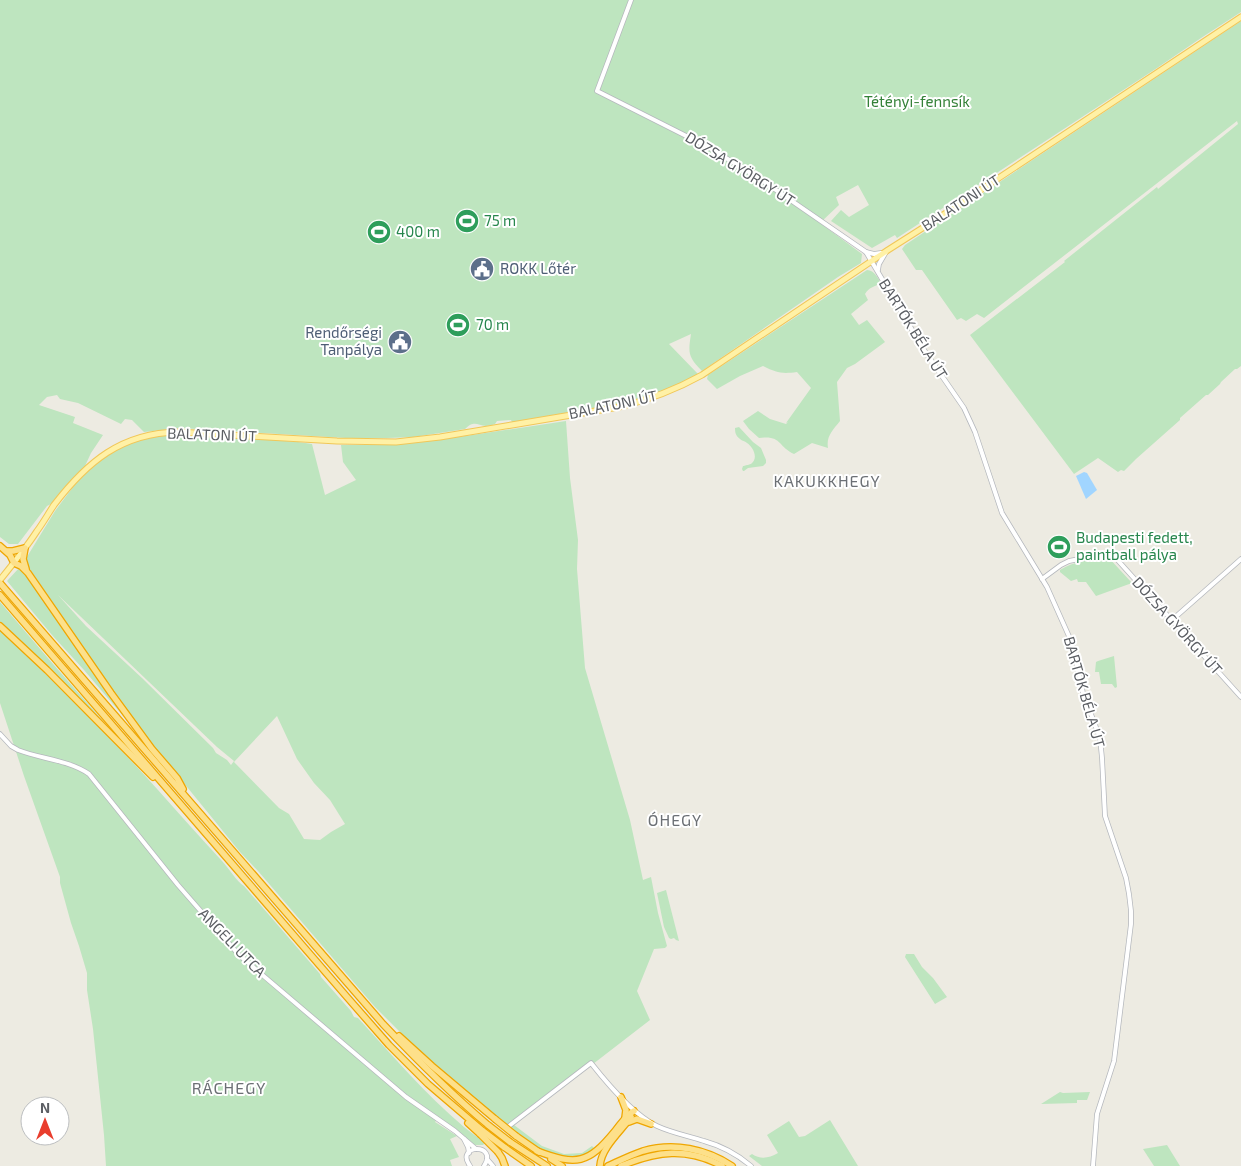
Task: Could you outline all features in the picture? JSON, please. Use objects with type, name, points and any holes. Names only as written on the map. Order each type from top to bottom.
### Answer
[{"type":"highway","points":[[0,546],[12,557],[14,563],[21,566],[28,573],[117,701],[152,749],[177,778],[190,801]]},
{"type":"highway","points":[[6,551],[25,548],[24,564],[28,573]]},
{"type":"highway","points":[[0,582],[384,1024],[459,1101],[510,1142],[547,1166]]},
{"type":"highway","points":[[0,595],[347,997],[428,1084],[481,1133],[498,1152],[505,1165]]},
{"type":"highway","points":[[0,626],[47,670],[156,780],[165,785]]},
{"type":"highway","points":[[384,1024],[516,1136],[562,1166]]},
{"type":"highway","points":[[537,1151],[552,1158],[563,1160],[584,1158],[596,1152],[625,1122],[626,1110],[621,1097]]},
{"type":"highway","points":[[600,1166],[605,1150],[634,1111]]},
{"type":"highway","points":[[625,1122],[636,1119],[651,1124]]},
{"type":"highway","points":[[481,1133],[531,1166]]},
{"type":"highway","points":[[622,1164],[649,1150],[679,1148],[707,1153],[732,1166]]},
{"type":"highway","points":[[608,1166],[653,1155],[676,1153],[700,1156],[722,1166]]},
{"type":"main road","name":"BALATONI ÚT","points":[[0,582],[54,506],[85,469],[107,452],[138,438],[178,432],[338,442],[401,442],[474,432],[619,407],[643,402],[682,386],[702,375],[1241,17]]},
{"type":"street","name":"DÓZSA GYÖRGY ÚT","points":[[631,0],[597,91],[708,147],[764,182],[866,252],[872,262]]},
{"type":"street","points":[[866,252],[876,254],[888,250]]},
{"type":"street","points":[[878,272],[879,264],[888,250]]},
{"type":"street","name":"BARTÓK BÉLA ÚT","points":[[872,262],[908,325],[964,408],[976,432],[1002,513],[1042,579],[1072,643],[1083,693],[1100,738],[1105,816],[1126,878],[1131,924],[1114,1061],[1098,1110],[1093,1166]]},
{"type":"street","name":"DÓZSA GYÖRGY ÚT","points":[[1042,579],[1069,561],[1105,554],[1113,555],[1241,698]]},
{"type":"street","points":[[1172,620],[1241,558]]},
{"type":"street","name":"ANGELI UTCA","points":[[0,734],[15,749],[73,766],[89,774],[178,885],[239,955],[406,1097],[483,1151],[487,1158]]},
{"type":"street","points":[[509,1126],[591,1063],[634,1111],[651,1124],[717,1145],[737,1155],[751,1166]]},
{"type":"street","points":[[582,1070],[598,1072]]},
{"type":"street","points":[[461,1136],[466,1143],[467,1159],[470,1166]]},
{"type":"street","points":[[468,1153],[490,1145],[484,1166]]},
{"type":"street","points":[[487,1158],[493,1166]]},
{"type":"green space","name":"Tétényi-fennsík","points":[[0,0],[1241,0],[1241,12],[897,238],[895,235],[872,248],[831,221],[841,210],[849,217],[869,205],[858,185],[836,197],[839,205],[820,223],[862,254],[861,263],[702,371],[690,354],[691,334],[669,344],[698,374],[672,389],[635,401],[512,422],[511,420],[497,421],[495,424],[488,426],[473,424],[465,429],[414,437],[387,438],[345,438],[180,428],[144,432],[132,420],[125,419],[121,424],[78,403],[60,399],[57,395],[47,397],[39,405],[75,417],[73,423],[103,435],[85,466],[53,503],[47,506],[18,544],[9,544],[0,537]]},
{"type":"green space","points":[[1241,21],[1241,366],[1235,369],[1180,418],[1124,471],[1118,472],[1098,458],[1074,474],[970,335],[1065,262],[1157,187],[1158,189],[1238,124],[1237,121],[984,318],[977,314],[966,321],[961,318],[957,320],[922,270],[916,270],[902,249],[905,245]]},
{"type":"green space","points":[[867,270],[874,273],[881,283],[868,290],[865,294],[868,300],[851,314],[859,325],[867,320],[885,342],[847,368],[837,382],[840,421],[829,437],[828,448],[812,443],[794,454],[772,438],[759,438],[743,421],[758,411],[770,419],[786,424],[811,388],[797,372],[780,372],[763,366],[717,389],[707,379],[708,375]]},
{"type":"green space","points":[[566,421],[570,478],[578,540],[577,569],[585,668],[630,820],[643,880],[651,877],[667,946],[654,949],[637,991],[650,1020],[514,1125],[542,1146],[564,1154],[582,1153],[592,1146],[595,1149],[582,1157],[562,1159],[535,1147],[480,1106],[375,1007],[240,852],[152,744],[114,692],[25,560],[55,511],[88,468],[119,448],[136,441],[171,434],[312,444],[325,495],[356,480],[343,462],[341,445],[413,443]],"holes":[[[58,595],[234,761],[231,765],[216,753],[142,678],[86,626]],[[277,716],[297,759],[314,783],[330,800],[345,824],[320,840],[304,839],[289,814],[279,808],[234,762]]]},
{"type":"green space","points":[[739,427],[761,448],[766,460],[763,466],[748,468],[743,471],[743,466],[751,464],[755,456],[749,445],[737,436],[735,428]]},
{"type":"green space","points":[[1108,557],[1132,583],[1096,596],[1086,582],[1078,582],[1077,579],[1071,581],[1060,572],[1065,567],[1077,563]]},
{"type":"green space","points":[[19,568],[22,570],[135,730],[7,581]]},
{"type":"green space","points":[[0,602],[53,664],[104,722],[0,623]]},
{"type":"green space","points":[[0,629],[139,769],[244,886],[320,974],[354,1017],[358,1018],[436,1101],[464,1127],[485,1143],[483,1145],[475,1145],[439,1117],[435,1122],[457,1136],[450,1139],[459,1157],[450,1160],[452,1166],[106,1166],[93,1029],[87,990],[87,973],[71,923],[60,877],[0,703]]},
{"type":"green space","points":[[1114,656],[1117,687],[1115,688],[1112,684],[1101,684],[1099,672],[1095,672],[1096,662]]},
{"type":"green space","points":[[666,890],[679,941],[669,938],[664,927],[657,893]]},
{"type":"green space","points":[[906,954],[914,954],[922,967],[947,997],[935,1004],[905,957]]},
{"type":"green space","points":[[1060,1092],[1090,1092],[1087,1100],[1077,1100],[1077,1103],[1041,1104]]},
{"type":"green space","points":[[830,1120],[858,1166],[762,1166],[749,1156],[752,1154],[765,1158],[778,1153],[767,1135],[789,1121],[799,1137],[805,1136]]},
{"type":"green space","points":[[1167,1145],[1180,1166],[1154,1166],[1143,1149]]},
{"type":"water","points":[[1084,472],[1087,473],[1097,490],[1086,499],[1076,476]]},
{"type":"place","name":"75 m","points":[[467,221]]},
{"type":"place","name":"400 m","points":[[379,232]]},
{"type":"place","name":"ROKK Lőtér","points":[[482,269]]},
{"type":"place","name":"70 m","points":[[458,325]]},
{"type":"place","name":"Rendőrségi Tanpálya","points":[[400,342]]},
{"type":"place","name":"Budapesti fedett, paintball pálya","points":[[1059,547]]},
{"type":"district","name":"KAKUKKHEGY","points":[[827,481]]},
{"type":"district","name":"ÓHEGY","points":[[675,820]]},
{"type":"district","name":"RÁCHEGY","points":[[229,1088]]}]
